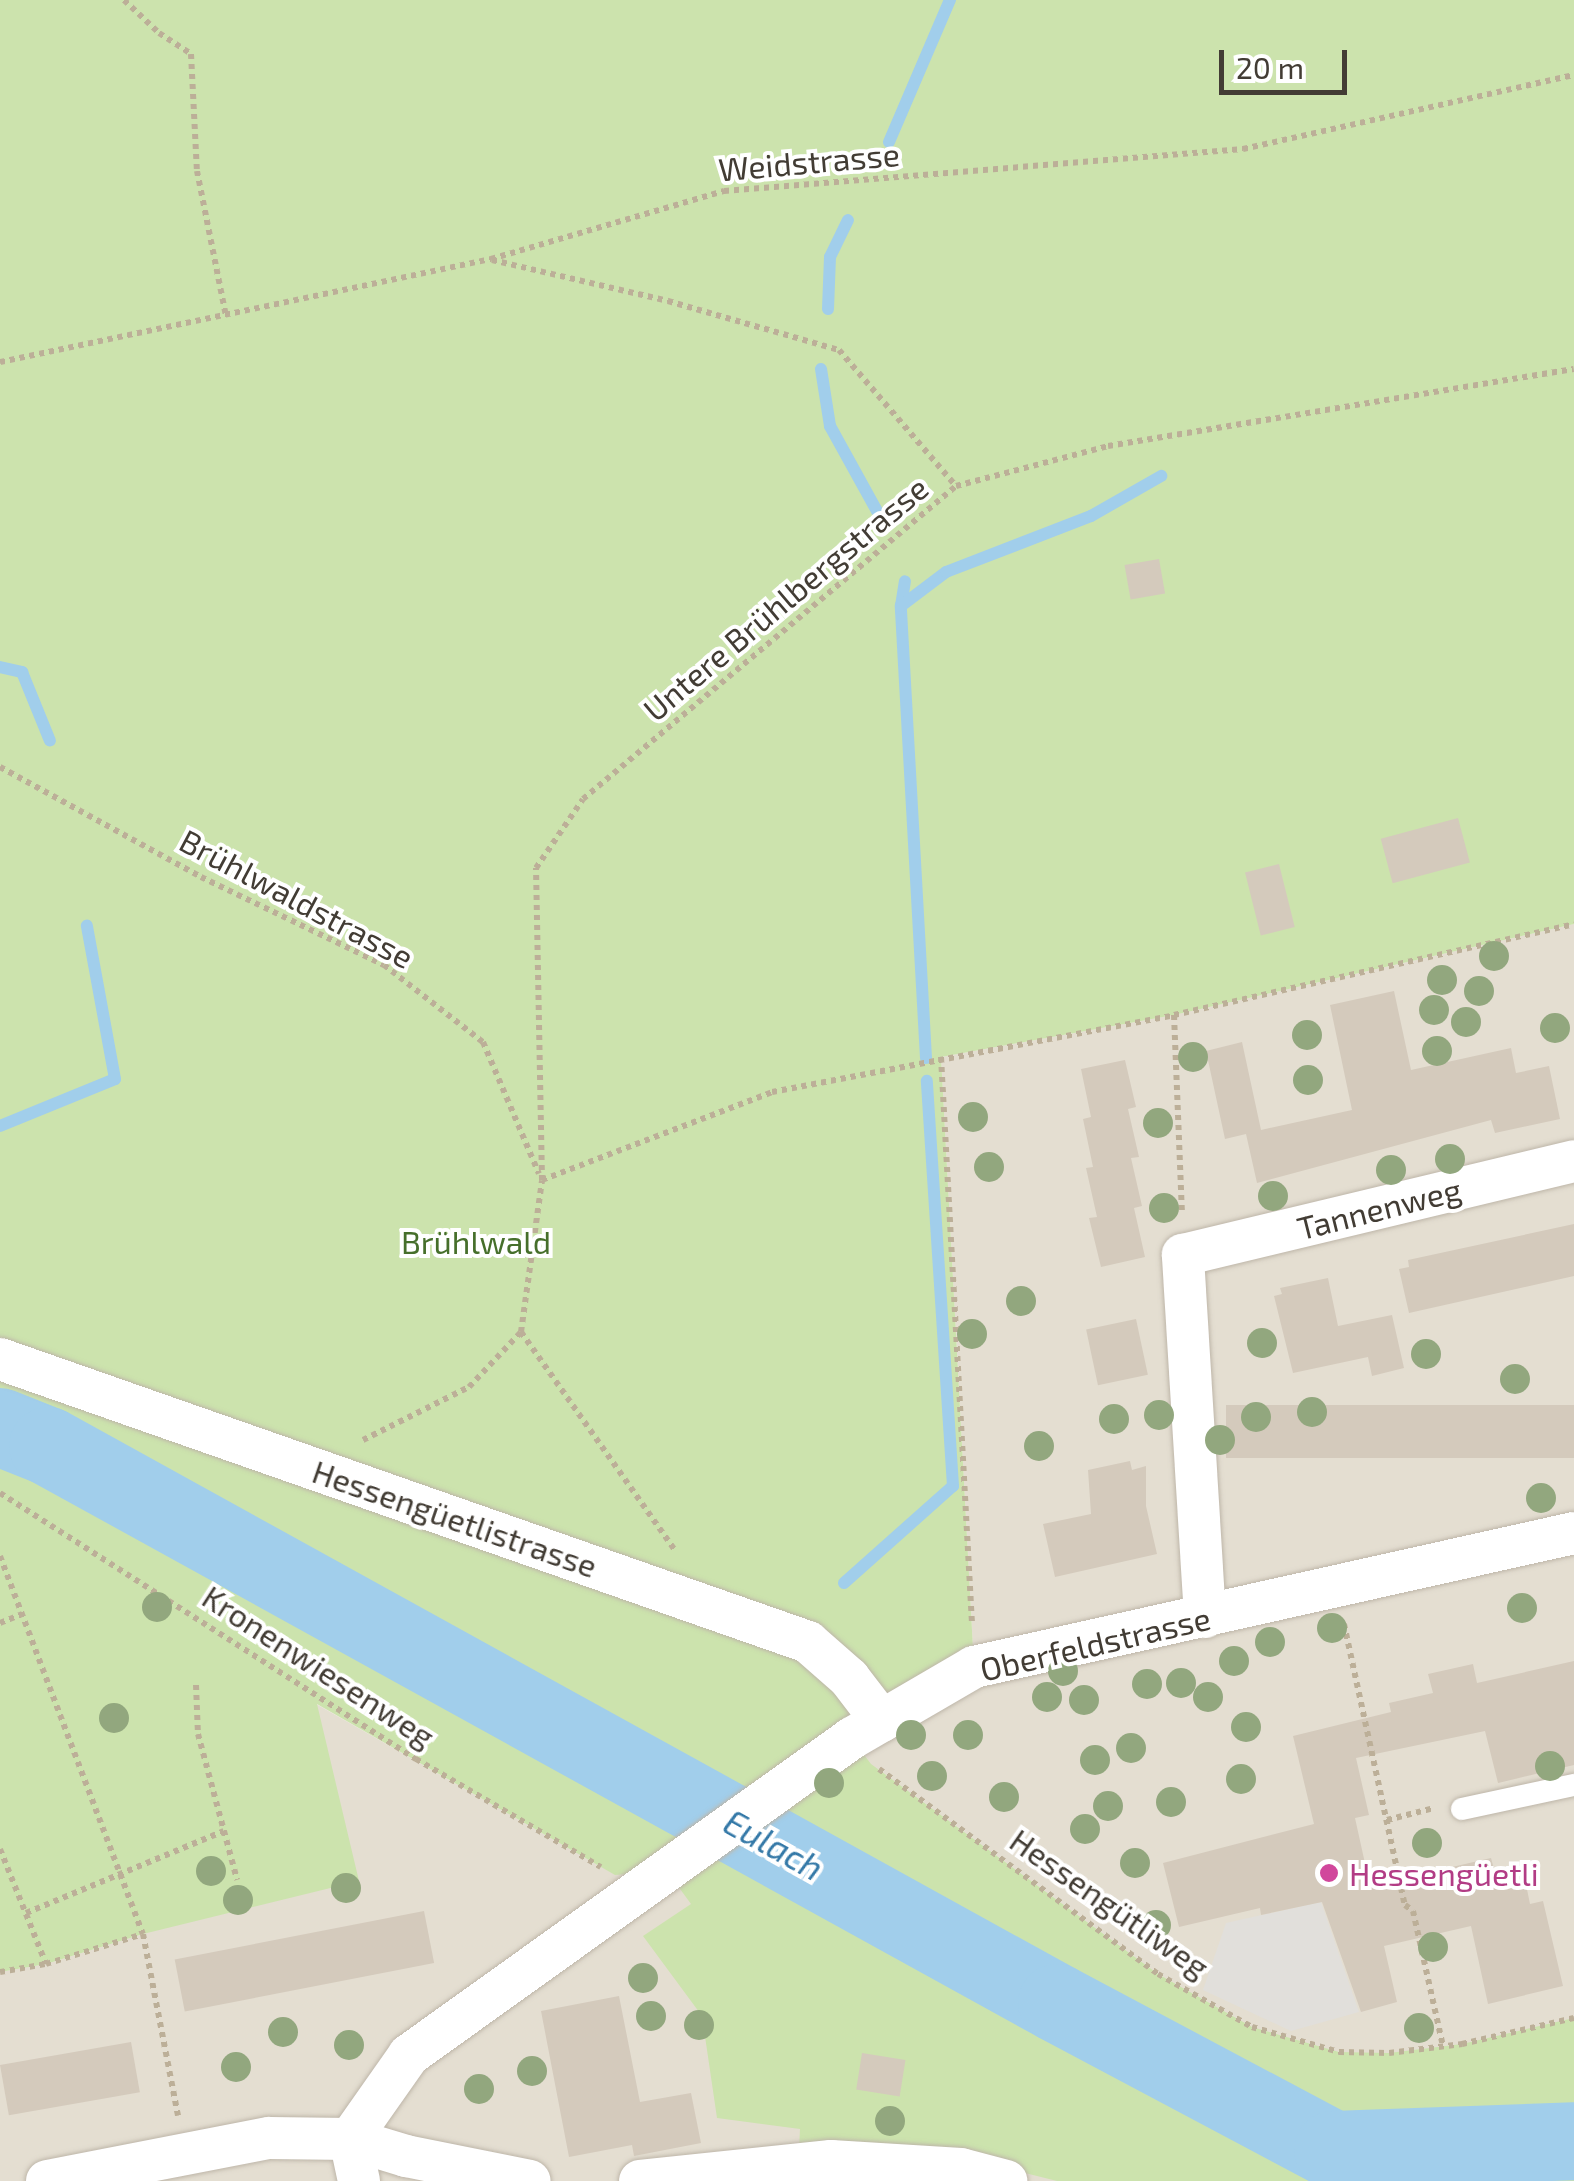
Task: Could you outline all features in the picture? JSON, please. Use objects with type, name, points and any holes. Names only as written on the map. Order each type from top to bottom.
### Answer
[{"type":"street","name":"Tannenweg","points":[[1184,1255],[1574,1161]]},
{"type":"street","points":[[1184,1255],[1205,1617]]},
{"type":"street","name":"Hessengüetlistrasse","points":[[0,1359],[808,1642],[850,1678],[882,1721]]},
{"type":"street","name":"Oberfeldstrasse","points":[[350,2139],[408,2055],[798,1775],[974,1667],[1574,1533]]},
{"type":"street","points":[[47,2181],[269,2138],[350,2139],[413,2158],[530,2181]]},
{"type":"street","points":[[350,2139],[359,2181]]},
{"type":"street","points":[[640,2181],[831,2161],[961,2169],[1006,2181]]},
{"type":"lane","points":[[1462,1809],[1574,1785]]},
{"type":"path","points":[[124,0],[191,54],[197,171],[226,316]]},
{"type":"path","name":"Weidstrasse","points":[[0,362],[491,260],[724,190],[1243,150],[1574,75]]},
{"type":"path","points":[[491,260],[668,301],[840,350],[956,486]]},
{"type":"path","name":"Untere Brühlbergstrasse","points":[[521,1332],[542,1180],[536,868],[583,799],[956,486],[1108,446],[1574,369]]},
{"type":"path","name":"Brühlwaldstrasse","points":[[0,767],[201,877],[384,965],[483,1042],[542,1180]]},
{"type":"path","points":[[542,1180],[772,1092],[940,1056],[1174,1015],[1574,924]]},
{"type":"path","points":[[1174,1015],[1184,1255]]},
{"type":"path","points":[[940,1056],[974,1667]]},
{"type":"path","points":[[308,1468],[469,1387],[521,1332],[684,1563],[702,1603]]},
{"type":"path","name":"Kronenwiesenweg","points":[[0,1493],[416,1759],[615,1875]]},
{"type":"path","points":[[0,1556],[143,1934],[186,2154]]},
{"type":"path","points":[[1341,1613],[1405,1905],[1413,1910],[1442,2046]]},
{"type":"path","points":[[0,1623],[22,1614]]},
{"type":"path","points":[[196,1685],[198,1734],[237,1880]]},
{"type":"path","name":"Hessengütliweg","points":[[871,1764],[1158,1974],[1252,2027],[1339,2052],[1389,2053],[1574,2018]]},
{"type":"path","points":[[1386,1820],[1422,1811]]},
{"type":"path","points":[[26,1912],[224,1831]]},
{"type":"path","points":[[0,1849],[46,1964]]},
{"type":"path","points":[[0,1972],[46,1964],[143,1934]]},
{"type":"shaded area","points":[[1574,924],[1574,2181],[0,2181],[0,1972],[46,1964],[143,1934],[316,1704],[616,1875],[974,1667],[941,1057],[1174,1015]]},
{"type":"shaded area","points":[[1321,1902],[1359,2012],[1291,2031],[1203,1990],[1226,1923]]},
{"type":"green space","name":"Brühlwald","points":[[0,0],[1574,0],[1574,924],[1174,1015],[941,1057],[974,1667],[852,1739],[871,1764],[1158,1974],[1252,2027],[1339,2052],[1389,2053],[1462,2044],[1574,2018],[1574,2181],[1057,2181],[974,2160],[799,2149],[800,2129],[717,2118],[702,2016],[643,1936],[691,1904],[667,1871],[615,1875],[317,1704],[359,1881],[143,1934],[46,1964],[0,1972]]},
{"type":"building","points":[[1159,559],[1165,593],[1131,600],[1125,565]]},
{"type":"building","points":[[1458,818],[1470,862],[1393,883],[1381,839]]},
{"type":"building","points":[[1279,864],[1295,927],[1261,936],[1245,872]]},
{"type":"building","points":[[1394,991],[1411,1070],[1511,1048],[1516,1073],[1549,1066],[1560,1119],[1495,1133],[1491,1120],[1257,1183],[1246,1134],[1225,1139],[1206,1051],[1242,1042],[1261,1130],[1352,1110],[1330,1005]]},
{"type":"building","points":[[1125,1060],[1136,1107],[1128,1109],[1139,1157],[1131,1158],[1142,1206],[1134,1208],[1145,1257],[1101,1267],[1089,1218],[1097,1217],[1086,1168],[1093,1167],[1083,1119],[1091,1117],[1081,1069]]},
{"type":"building","points":[[1574,1224],[1574,1276],[1409,1313],[1399,1269],[1409,1267],[1408,1260]]},
{"type":"building","points":[[1328,1278],[1338,1326],[1392,1315],[1404,1368],[1372,1376],[1368,1357],[1293,1373],[1274,1296],[1282,1294],[1280,1288]]},
{"type":"building","points":[[1136,1319],[1148,1375],[1098,1385],[1086,1330]]},
{"type":"building","points":[[1226,1405],[1574,1405],[1574,1458],[1226,1458]]},
{"type":"building","points":[[1130,1461],[1132,1470],[1146,1466],[1146,1506],[1157,1554],[1055,1577],[1043,1524],[1091,1514],[1088,1470]]},
{"type":"building","points":[[1574,1661],[1574,1765],[1498,1783],[1485,1731],[1356,1758],[1369,1815],[1355,1818],[1370,1886],[1491,1858],[1496,1876],[1523,1870],[1530,1904],[1543,1901],[1563,1986],[1488,2004],[1471,1926],[1384,1946],[1397,2002],[1361,2012],[1322,1902],[1261,1915],[1260,1908],[1179,1927],[1163,1863],[1314,1824],[1293,1736],[1391,1712],[1389,1703],[1433,1693],[1428,1674],[1473,1664],[1477,1683]]},
{"type":"building","points":[[424,1911],[434,1963],[185,2011],[175,1959]]},
{"type":"building","points":[[619,1996],[640,2102],[691,2093],[701,2143],[634,2156],[632,2145],[569,2157],[541,2011]]},
{"type":"building","points":[[131,2042],[140,2092],[9,2115],[0,2065]]},
{"type":"building","points":[[862,2053],[905,2060],[900,2096],[856,2090]]},
{"type":"waterway","points":[[889,142],[950,0]]},
{"type":"waterway","points":[[828,309],[830,257],[848,220]]},
{"type":"waterway","points":[[821,369],[830,426],[877,511]]},
{"type":"waterway","points":[[926,1058],[901,606],[946,572],[1091,516],[1161,476]]},
{"type":"waterway","points":[[901,606],[905,581]]},
{"type":"waterway","points":[[0,667],[22,672],[50,741]]},
{"type":"waterway","points":[[0,1126],[115,1079],[87,926]]},
{"type":"waterway","points":[[844,1583],[953,1486],[927,1081]]},
{"type":"waterway","name":"Eulach","points":[[0,1427],[48,1446],[1057,2003],[1333,2150],[1574,2141]]},
{"type":"waterway","points":[[764,1875],[794,1858]]},
{"type":"place","name":"Hessengüetli","points":[[1329,1873]]}]
